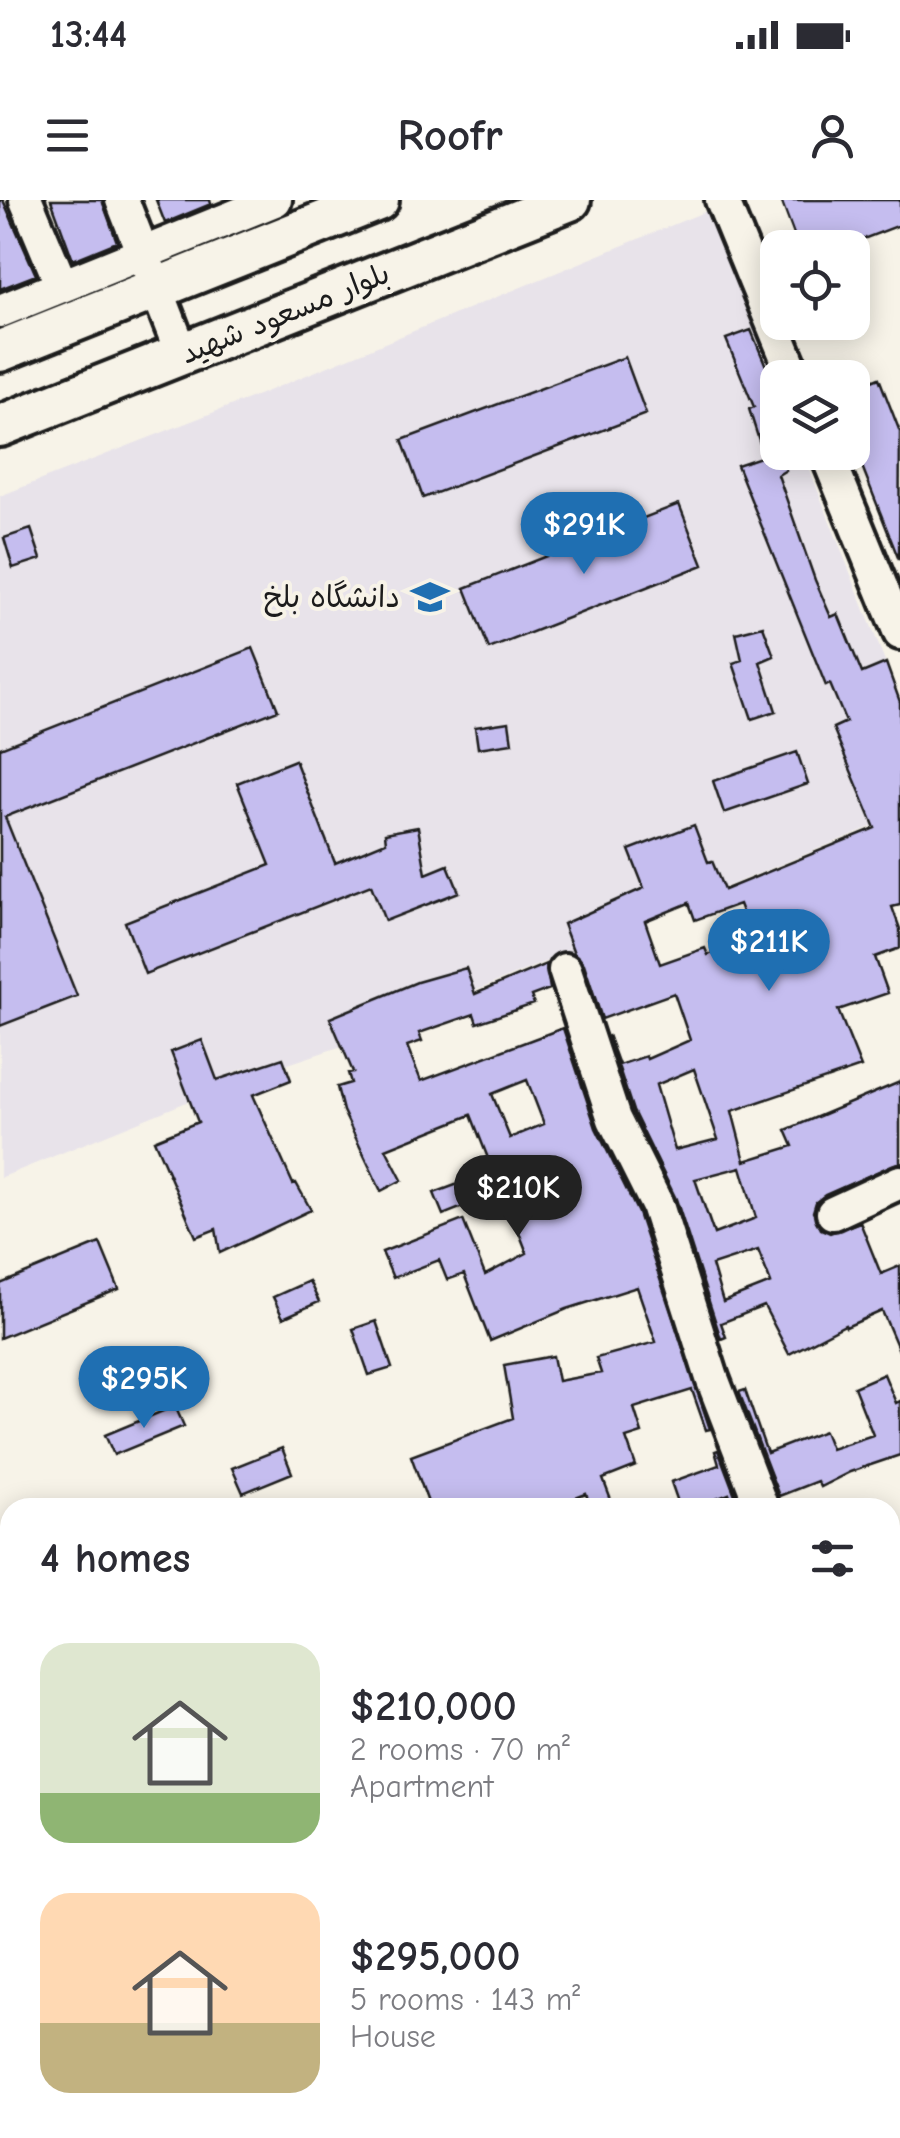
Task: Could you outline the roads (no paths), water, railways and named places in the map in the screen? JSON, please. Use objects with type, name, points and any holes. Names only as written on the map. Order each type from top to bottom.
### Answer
[{"type":"main road","points":[[0,351],[150,271],[336,208],[378,200]]},
{"type":"main road","name":"بلوار مسعود شهید","points":[[0,426],[570,200]]},
{"type":"street","points":[[26,200],[62,286]]},
{"type":"street","points":[[122,200],[182,354]]},
{"type":"street","points":[[0,311],[62,286],[150,271],[236,207],[275,200]]},
{"type":"street","points":[[722,200],[788,360]]},
{"type":"street","points":[[833,470],[900,633]]},
{"type":"street","points":[[565,970],[614,1119],[657,1205],[712,1378],[758,1498]]},
{"type":"street","points":[[833,1213],[900,1182]]},
{"type":"place","name":"دانشگاه بلخ","points":[[430,597]]}]
